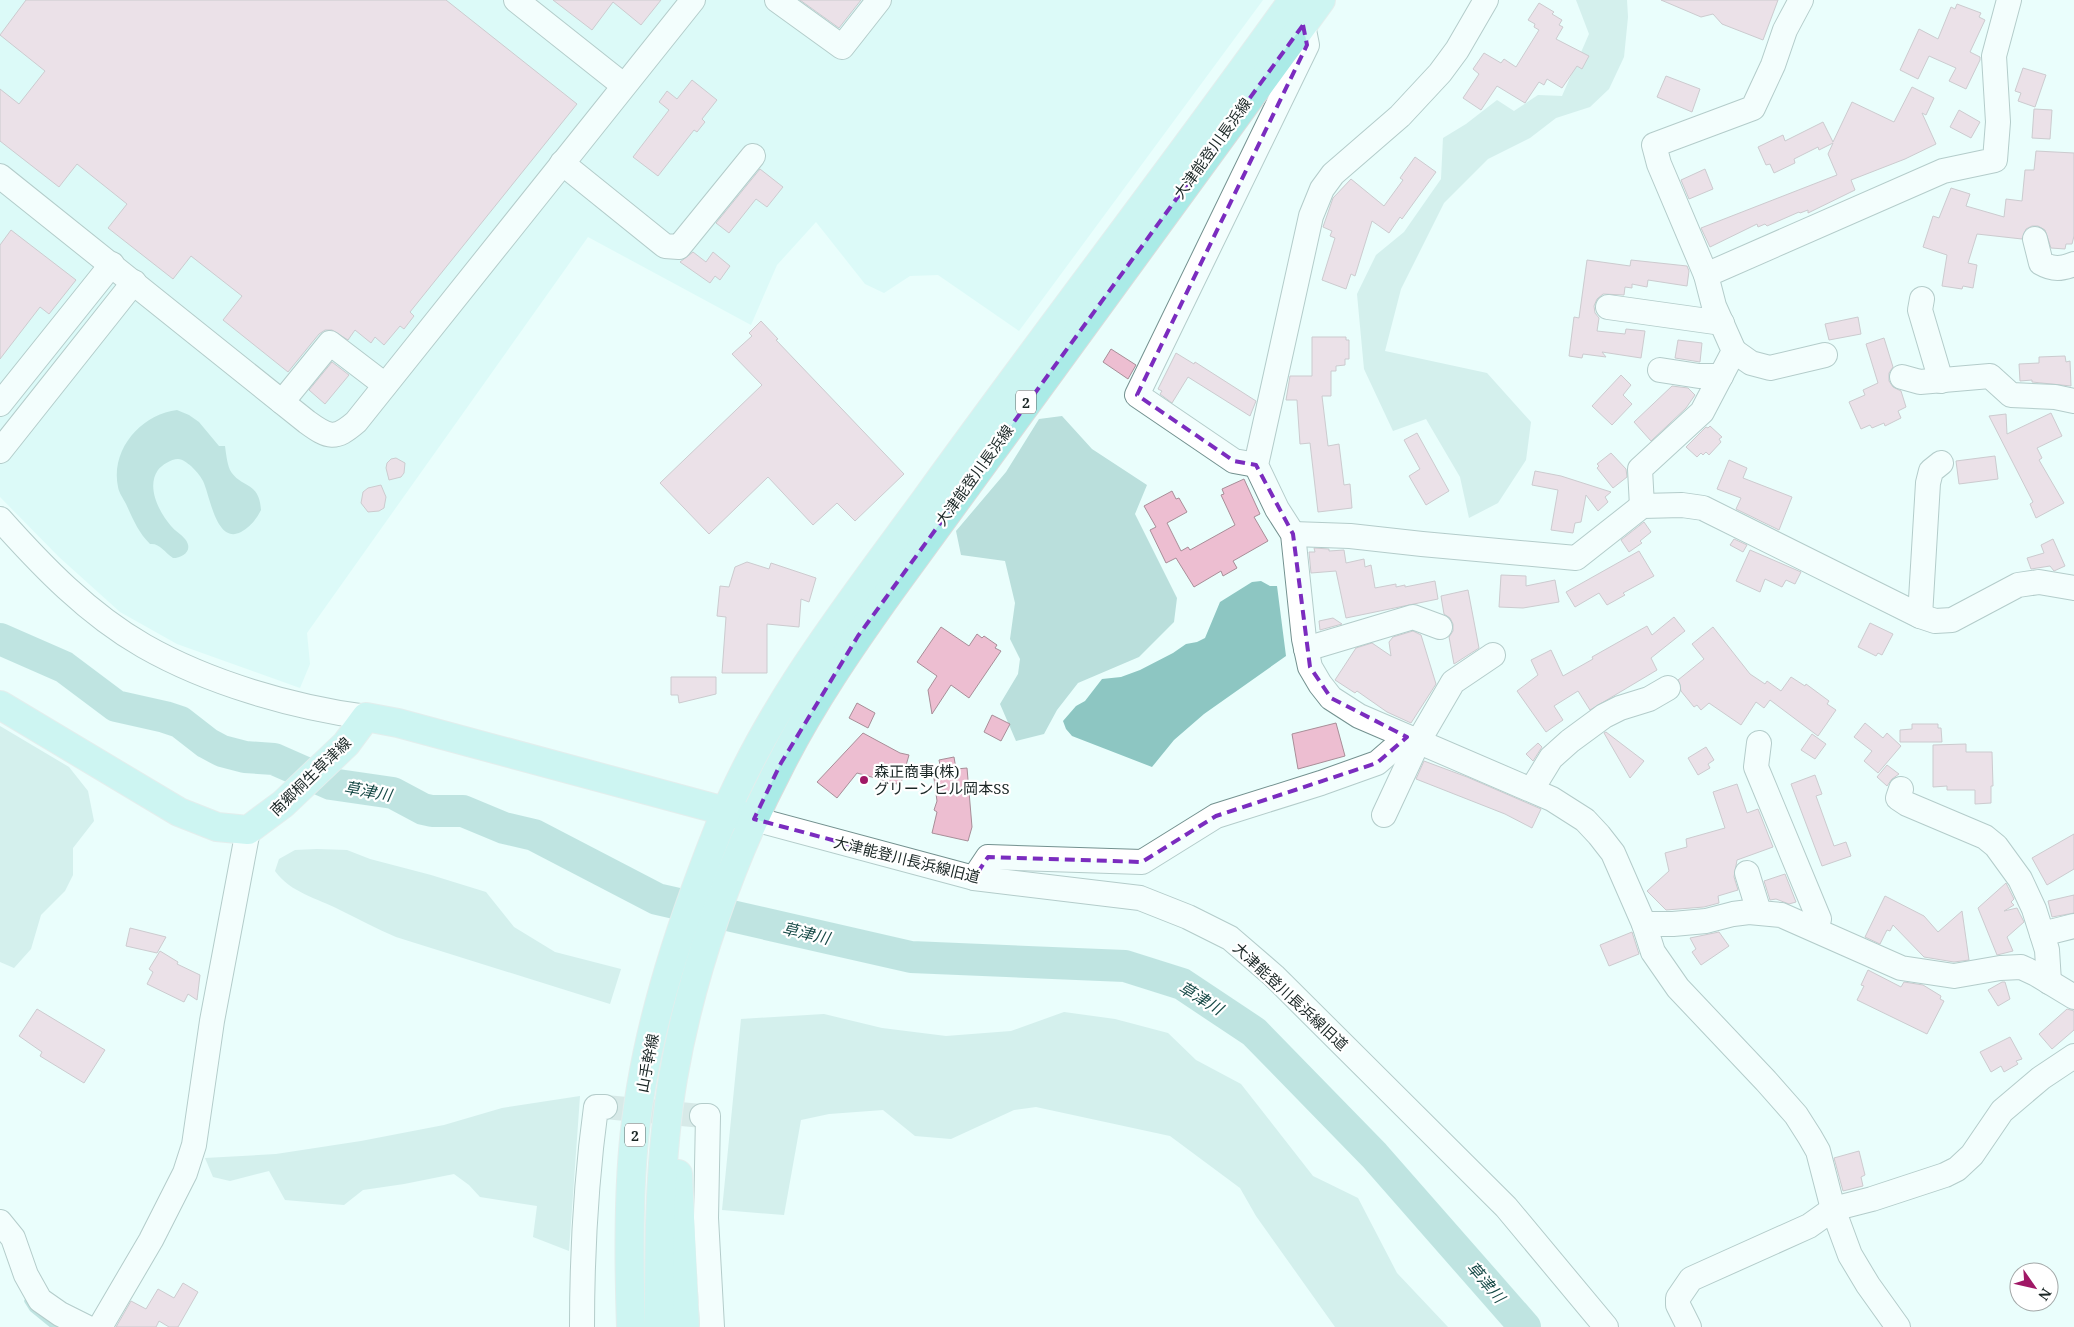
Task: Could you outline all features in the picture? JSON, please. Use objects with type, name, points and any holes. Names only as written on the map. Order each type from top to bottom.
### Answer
[{"type":"main road","name":"大津能登川長浜線","points":[[727,811],[768,726],[794,683],[828,634],[968,440],[1192,140],[1293,0]]},
{"type":"main road","name":"大津能登川長浜線","points":[[754,819],[785,755],[858,636],[1321,0]]},
{"type":"main road","points":[[0,705],[179,812],[217,827],[248,830]]},
{"type":"main road","points":[[366,717],[398,723],[754,819]]},
{"type":"main road","name":"南郷桐生草津線","points":[[248,830],[283,804],[346,744],[366,717]]},
{"type":"main road","name":"山手幹線","points":[[631,1327],[630,1224],[633,1149],[643,1077],[657,1011],[675,948],[727,811]]},
{"type":"main road","name":"山手幹線","points":[[659,1327],[659,1236],[663,1155],[674,1078],[687,1016],[703,956],[734,866],[754,819]]},
{"type":"main road","points":[[674,1078],[685,1327]]},
{"type":"main road","points":[[611,1327],[630,1297]]},
{"type":"street","points":[[516,0],[623,86]]},
{"type":"street","points":[[0,176],[323,434],[336,435],[356,422],[693,0]]},
{"type":"street","points":[[777,0],[842,46],[879,0]]},
{"type":"street","points":[[1486,0],[1457,50],[1440,73],[1392,123],[1333,174],[1322,189],[1311,216],[1256,465],[1293,534],[1306,649],[1310,667],[1331,698],[1359,716],[1532,790],[1585,820],[1599,835],[1613,853],[1644,924],[1653,952],[1678,988],[1796,1115],[1818,1152],[1833,1209],[1850,1255],[1868,1286],[1898,1327]]},
{"type":"street","points":[[1801,0],[1785,30],[1773,65],[1753,108],[1654,145],[1659,164],[1706,275],[1714,306],[1734,351],[1751,363],[1770,368],[1825,355]]},
{"type":"street","points":[[1706,275],[1943,171],[1995,160],[1998,122],[1994,56],[2009,0]]},
{"type":"street","points":[[1256,465],[1234,461],[1137,395],[1307,45],[1303,25]]},
{"type":"street","points":[[562,163],[664,246],[679,247],[753,156]]},
{"type":"street","points":[[2035,239],[2041,263],[2050,269],[2064,268],[2074,264]]},
{"type":"street","points":[[27,418],[1,400],[112,264]]},
{"type":"street","points":[[0,451],[134,282]]},
{"type":"street","points":[[1922,299],[1920,310],[1941,380]]},
{"type":"street","points":[[1608,307],[1722,323]]},
{"type":"street","points":[[61,328],[83,347]]},
{"type":"street","points":[[282,402],[330,343],[385,386]]},
{"type":"street","points":[[1642,506],[1640,469],[1702,412],[1734,351]]},
{"type":"street","points":[[1660,370],[1699,376],[1721,376]]},
{"type":"street","points":[[1902,377],[1920,382],[1990,376],[2011,395],[2055,397],[2074,401]]},
{"type":"street","points":[[1920,616],[1928,483],[1931,471],[1941,463]]},
{"type":"street","points":[[1293,534],[1350,536],[1576,558],[1642,506],[1682,505],[1703,508],[1920,616],[1935,620],[1952,620],[2018,585],[2039,582],[2074,588]]},
{"type":"street","points":[[0,519],[36,560],[87,606],[143,646],[176,662],[250,691],[336,713],[366,717]]},
{"type":"street","points":[[1306,649],[1413,617],[1440,627]]},
{"type":"street","points":[[1384,815],[1412,740],[1453,682],[1492,655]]},
{"type":"street","points":[[1532,790],[1551,758],[1598,721],[1620,708],[1649,699],[1668,688]]},
{"type":"street","points":[[974,878],[988,858],[1142,862],[1216,816],[1321,784],[1377,763],[1412,740]]},
{"type":"street","points":[[1759,743],[1756,767],[1819,919],[1816,930]]},
{"type":"street","points":[[1900,789],[1898,798],[1907,804],[1985,837],[1996,846],[2020,879],[2034,908],[2047,950],[2048,982]]},
{"type":"street","name":"大津能登川長浜線旧道","points":[[754,819],[974,878],[1140,898],[1188,917],[1230,938],[1274,976],[1506,1207],[1606,1327]]},
{"type":"street","points":[[100,1327],[151,1240],[185,1174],[194,1145],[212,1021],[248,830]]},
{"type":"street","points":[[1747,873],[1760,912]]},
{"type":"street","points":[[1644,924],[1706,921],[1733,914],[1760,912],[1781,915],[1901,968],[1954,976],[2000,968],[2021,968],[2074,997]]},
{"type":"street","points":[[2042,934],[2074,926]]},
{"type":"street","points":[[1689,1327],[1678,1305],[1678,1298],[1692,1279],[1809,1226],[1833,1209],[1945,1176],[1972,1155],[2002,1111],[2035,1082],[2074,1056]]},
{"type":"street","points":[[582,1327],[583,1239],[590,1154],[596,1107],[605,1108]]},
{"type":"street","points":[[702,1116],[708,1116],[706,1218],[712,1327]]},
{"type":"street","points":[[0,1222],[13,1238],[26,1275],[40,1300],[60,1314],[86,1327]]},
{"type":"highlighted area","points":[[1303,25],[1307,45],[1137,395],[1234,461],[1256,465],[1293,534],[1310,667],[1331,698],[1407,737],[1377,763],[1216,816],[1142,862],[988,857],[974,878],[754,819],[781,763],[858,636]]},
{"type":"shaded area","points":[[0,0],[1263,0],[1019,331],[938,275],[910,276],[884,293],[865,284],[816,222],[777,265],[751,325],[588,237],[307,633],[310,664],[300,688],[177,644],[120,612],[59,557],[0,497]]},
{"type":"shaded area","points":[[1576,0],[1627,0],[1628,17],[1624,57],[1609,89],[1590,107],[1556,118],[1530,138],[1488,159],[1444,203],[1401,289],[1385,351],[1487,373],[1531,422],[1526,460],[1498,503],[1469,518],[1460,477],[1426,419],[1393,431],[1364,369],[1357,294],[1376,255],[1404,232],[1441,179],[1443,138],[1466,124],[1497,100],[1514,111],[1538,95],[1562,96],[1589,34]]},
{"type":"shaded area","points":[[177,410],[199,422],[219,446],[225,446],[230,470],[234,476],[257,494],[261,510],[252,523],[241,532],[232,534],[226,531],[215,517],[203,481],[191,466],[185,461],[178,459],[167,463],[158,470],[153,484],[158,507],[173,528],[185,539],[188,547],[184,555],[173,558],[159,546],[150,544],[139,530],[119,491],[117,473],[119,459],[131,436],[152,418]]},
{"type":"shaded area","points":[[1062,416],[1092,449],[1147,485],[1135,514],[1177,598],[1174,622],[1139,657],[1078,683],[1057,710],[1044,734],[1016,741],[1000,704],[1018,674],[1020,659],[1010,639],[1015,603],[1005,561],[961,555],[956,531],[1006,472],[1039,419]]},
{"type":"shaded area","points":[[1261,581],[1270,586],[1277,586],[1286,656],[1204,714],[1174,740],[1152,767],[1072,736],[1066,729],[1063,721],[1076,706],[1085,701],[1102,679],[1121,677],[1140,670],[1186,644],[1205,638],[1220,602],[1252,582]]},
{"type":"shaded area","points":[[0,726],[69,767],[88,791],[94,821],[73,848],[73,875],[65,891],[41,915],[31,949],[14,968],[0,962]]},
{"type":"shaded area","points":[[295,850],[347,850],[370,859],[486,892],[514,927],[555,952],[621,969],[610,1004],[396,937],[297,890],[275,871],[279,859]]},
{"type":"shaded area","points":[[1064,1012],[1115,1019],[1168,1033],[1196,1060],[1241,1084],[1313,1176],[1358,1198],[1397,1273],[1448,1327],[1335,1327],[1256,1216],[1240,1188],[1170,1136],[1036,1107],[1014,1110],[951,1139],[915,1136],[883,1110],[829,1114],[801,1120],[784,1215],[722,1210],[741,1019],[824,1014],[882,1028],[946,1036],[1011,1031]]},
{"type":"shaded area","points":[[580,1096],[569,1251],[533,1237],[537,1206],[480,1197],[469,1185],[454,1174],[363,1190],[344,1205],[285,1200],[269,1171],[230,1181],[213,1177],[205,1158],[276,1154],[361,1141],[444,1125],[502,1108]]},
{"type":"building","points":[[26,0],[446,0],[577,104],[410,312],[414,316],[404,329],[400,326],[384,345],[375,337],[371,343],[355,330],[348,340],[332,330],[325,330],[319,334],[288,372],[223,320],[242,296],[191,256],[173,279],[108,228],[127,204],[77,164],[59,187],[0,141],[0,89],[19,104],[45,71],[0,35]]},
{"type":"building","points":[[553,0],[661,0],[641,25],[613,2],[592,30]]},
{"type":"building","points":[[800,0],[861,0],[839,28]]},
{"type":"building","points":[[1661,0],[1778,0],[1763,40],[1722,24],[1713,14],[1701,17]]},
{"type":"building","points":[[1539,3],[1554,12],[1552,14],[1562,20],[1559,25],[1563,27],[1556,39],[1589,56],[1582,69],[1577,66],[1562,88],[1547,79],[1544,85],[1539,82],[1525,103],[1497,86],[1481,110],[1463,98],[1479,74],[1473,69],[1484,53],[1501,63],[1504,59],[1516,67],[1539,30],[1534,27],[1535,24],[1528,20]]},
{"type":"building","points":[[1957,4],[1981,13],[1979,17],[1985,20],[1970,52],[1980,57],[1980,60],[1966,89],[1949,81],[1956,68],[1929,56],[1918,79],[1900,70],[1919,29],[1938,39],[1951,7],[1955,9]]},
{"type":"building","points":[[2023,68],[2046,75],[2035,107],[2018,101],[2021,93],[2015,91]]},
{"type":"building","points":[[1666,76],[1700,89],[1692,112],[1657,97]]},
{"type":"building","points":[[692,80],[717,100],[702,119],[705,122],[697,132],[694,130],[658,176],[633,157],[669,110],[659,102],[667,91],[677,99]]},
{"type":"building","points":[[1912,87],[1934,98],[1926,115],[1922,113],[1936,144],[1905,159],[1851,180],[1855,190],[1808,213],[1808,210],[1799,212],[1767,226],[1765,224],[1758,227],[1757,224],[1710,247],[1701,228],[1837,175],[1828,154],[1833,143],[1819,150],[1818,147],[1794,159],[1795,163],[1774,173],[1770,164],[1766,165],[1758,147],[1783,135],[1785,141],[1823,122],[1833,142],[1852,102],[1894,122]]},
{"type":"building","points":[[2034,109],[2052,110],[2050,139],[2032,138]]},
{"type":"building","points":[[1959,110],[1980,122],[1971,138],[1950,127]]},
{"type":"building","points":[[2036,151],[2074,153],[2074,236],[2072,244],[2066,244],[2065,249],[2051,248],[2045,230],[2038,226],[2026,229],[2022,239],[1977,234],[1968,263],[1977,265],[1973,288],[1963,286],[1962,289],[1942,286],[1947,255],[1923,247],[1933,216],[1939,218],[1951,188],[1970,194],[1966,206],[2004,217],[2006,199],[2022,201],[2025,170],[2034,170]]},
{"type":"building","points":[[1415,157],[1436,172],[1402,219],[1400,217],[1389,233],[1372,221],[1355,276],[1351,274],[1346,289],[1322,280],[1335,238],[1330,236],[1332,231],[1323,227],[1333,198],[1351,179],[1384,206],[1403,180],[1400,178]]},
{"type":"building","points":[[760,169],[783,187],[767,207],[756,199],[729,233],[716,223]]},
{"type":"building","points":[[1705,169],[1713,189],[1689,199],[1681,180]]},
{"type":"building","points":[[11,230],[76,280],[49,314],[40,307],[0,359],[0,245]]},
{"type":"building","points":[[693,252],[706,262],[713,252],[730,266],[720,280],[715,276],[710,283],[680,262]]},
{"type":"building","points":[[1587,260],[1630,266],[1631,260],[1687,266],[1689,271],[1687,286],[1648,280],[1647,287],[1632,284],[1632,288],[1625,287],[1624,295],[1603,294],[1597,299],[1594,306],[1595,313],[1599,318],[1597,331],[1625,334],[1626,329],[1645,331],[1641,358],[1602,352],[1606,357],[1583,354],[1582,358],[1569,356],[1574,317],[1579,318]]},
{"type":"building","points":[[1858,317],[1861,334],[1829,340],[1825,324]]},
{"type":"building","points":[[761,321],[778,339],[776,340],[904,474],[855,521],[837,503],[813,525],[768,477],[709,534],[660,483],[762,385],[732,354],[752,336],[749,333]]},
{"type":"building","points":[[1312,337],[1346,337],[1346,340],[1349,340],[1349,359],[1345,359],[1345,365],[1336,366],[1336,371],[1331,371],[1331,396],[1322,396],[1328,446],[1339,444],[1344,485],[1350,484],[1352,508],[1318,512],[1310,443],[1300,444],[1297,400],[1286,400],[1290,376],[1312,376]]},
{"type":"building","points":[[1884,338],[1893,367],[1889,373],[1889,381],[1893,387],[1901,391],[1906,407],[1898,411],[1901,418],[1885,426],[1884,423],[1872,428],[1870,425],[1861,429],[1849,402],[1865,395],[1863,390],[1878,383],[1866,344]]},
{"type":"building","points":[[1678,340],[1702,343],[1700,362],[1675,358]]},
{"type":"building","points":[[1111,349],[1136,365],[1128,379],[1103,362]]},
{"type":"building","points":[[1176,353],[1194,364],[1195,362],[1256,401],[1250,416],[1188,377],[1172,403],[1160,394],[1162,391],[1158,389]]},
{"type":"building","points":[[2065,356],[2066,362],[2070,361],[2071,386],[2032,382],[2032,380],[2020,381],[2019,364],[2039,363],[2039,357]]},
{"type":"building","points":[[332,362],[349,375],[325,404],[309,390]]},
{"type":"building","points":[[1621,375],[1631,385],[1623,395],[1632,404],[1612,425],[1592,406]]},
{"type":"building","points":[[1672,386],[1688,388],[1695,395],[1686,408],[1651,441],[1634,422]]},
{"type":"building","points":[[2051,413],[2062,436],[2037,448],[2042,458],[2039,460],[2064,503],[2036,518],[2030,504],[2033,502],[1989,416],[2006,414],[2007,434]]},
{"type":"building","points":[[1710,426],[1722,437],[1719,439],[1721,442],[1709,455],[1706,452],[1703,455],[1701,453],[1697,457],[1686,447],[1706,427]]},
{"type":"building","points":[[1417,433],[1449,491],[1426,505],[1409,476],[1420,469],[1404,440]]},
{"type":"building","points":[[1611,453],[1626,469],[1627,477],[1613,488],[1597,468],[1599,466],[1597,464]]},
{"type":"building","points":[[1995,456],[1998,479],[1959,484],[1956,461]]},
{"type":"building","points":[[396,458],[405,463],[404,473],[401,477],[389,480],[386,468],[387,463],[391,459]]},
{"type":"building","points":[[1729,460],[1747,468],[1743,478],[1792,497],[1779,530],[1736,509],[1741,498],[1717,489]]},
{"type":"building","points":[[1535,471],[1561,476],[1611,492],[1605,497],[1608,502],[1598,511],[1586,495],[1581,522],[1575,523],[1573,533],[1551,530],[1558,490],[1532,485]]},
{"type":"building","points":[[1244,479],[1260,514],[1254,517],[1268,541],[1233,561],[1237,568],[1223,576],[1221,571],[1194,587],[1176,558],[1166,563],[1150,530],[1156,527],[1144,506],[1172,491],[1176,499],[1179,498],[1187,512],[1167,523],[1181,551],[1188,547],[1190,550],[1235,525],[1221,495],[1224,494],[1222,489]]},
{"type":"building","points":[[381,485],[386,497],[384,508],[379,511],[368,512],[361,503],[363,492],[368,488]]},
{"type":"building","points":[[1644,522],[1651,532],[1640,541],[1642,543],[1629,552],[1621,540]]},
{"type":"building","points":[[1734,539],[1747,545],[1743,552],[1730,545]]},
{"type":"building","points":[[2053,539],[2065,566],[2054,571],[2050,566],[2031,569],[2027,558],[2044,553],[2041,545]]},
{"type":"building","points":[[1314,548],[1329,549],[1329,551],[1344,550],[1346,563],[1364,559],[1365,567],[1371,565],[1375,588],[1396,584],[1396,587],[1405,585],[1405,587],[1435,581],[1438,599],[1346,618],[1336,571],[1311,573],[1309,552],[1315,552]]},
{"type":"building","points":[[1750,550],[1801,572],[1795,584],[1786,580],[1782,587],[1765,579],[1760,592],[1736,581]]},
{"type":"building","points":[[1639,551],[1654,576],[1623,593],[1625,595],[1607,605],[1599,593],[1575,607],[1566,592]]},
{"type":"building","points":[[747,562],[769,569],[771,563],[816,578],[809,602],[801,599],[799,627],[767,624],[767,673],[722,673],[726,617],[717,616],[720,586],[729,587],[735,567]]},
{"type":"building","points":[[1501,575],[1526,576],[1526,586],[1555,580],[1559,602],[1523,608],[1499,607]]},
{"type":"building","points":[[1468,590],[1479,648],[1454,664],[1449,637],[1453,631],[1453,624],[1450,618],[1444,614],[1441,596]]},
{"type":"building","points":[[1674,617],[1685,631],[1651,658],[1657,670],[1590,710],[1578,691],[1554,706],[1563,720],[1546,732],[1517,691],[1538,675],[1531,660],[1551,650],[1563,676],[1647,626],[1652,635]]},
{"type":"building","points":[[1333,618],[1342,624],[1320,630],[1319,621]]},
{"type":"building","points":[[1870,623],[1893,634],[1882,655],[1878,653],[1876,656],[1858,647]]},
{"type":"building","points":[[941,627],[969,646],[977,634],[982,638],[984,636],[997,645],[995,648],[1001,651],[969,698],[951,685],[932,714],[928,690],[937,676],[917,662]]},
{"type":"building","points":[[1713,627],[1750,674],[1765,684],[1767,681],[1781,691],[1791,677],[1805,686],[1806,684],[1829,701],[1827,704],[1836,710],[1818,736],[1770,700],[1764,708],[1756,702],[1741,725],[1709,703],[1701,710],[1697,705],[1694,707],[1681,691],[1678,680],[1704,659],[1692,644]]},
{"type":"building","points":[[1413,631],[1421,635],[1436,684],[1411,723],[1387,712],[1357,691],[1355,693],[1335,680],[1356,648],[1372,643],[1391,656],[1389,642],[1393,637]]},
{"type":"building","points":[[671,677],[716,677],[716,694],[679,703],[678,695],[671,695]]},
{"type":"building","points":[[857,703],[875,713],[868,728],[849,718]]},
{"type":"building","points":[[992,715],[1010,724],[1001,741],[984,732]]},
{"type":"building","points":[[1336,723],[1345,756],[1298,769],[1292,734]]},
{"type":"building","points":[[1865,723],[1883,738],[1887,733],[1901,746],[1878,773],[1864,761],[1872,751],[1854,737]]},
{"type":"building","points":[[1912,724],[1938,724],[1938,728],[1941,728],[1942,742],[1900,742],[1900,730],[1912,729]]},
{"type":"building","points":[[1606,732],[1644,761],[1630,778],[1604,733]]},
{"type":"building","points":[[863,733],[900,753],[909,755],[901,783],[897,782],[897,784],[857,773],[837,798],[817,782]]},
{"type":"building","points":[[1812,734],[1826,744],[1815,759],[1801,750]]},
{"type":"building","points":[[1538,743],[1542,747],[1533,761],[1526,754]]},
{"type":"building","points":[[1966,744],[1966,752],[1992,752],[1993,786],[1991,786],[1991,803],[1975,804],[1975,790],[1947,790],[1947,786],[1933,787],[1933,745]]},
{"type":"building","points":[[1706,747],[1714,760],[1708,764],[1710,768],[1698,775],[1688,758]]},
{"type":"building","points":[[954,757],[956,769],[967,768],[972,827],[968,841],[932,833],[937,812],[934,810],[937,801],[933,771],[941,770],[939,760]]},
{"type":"building","points":[[1424,761],[1467,777],[1541,809],[1532,828],[1505,814],[1416,779]]},
{"type":"building","points":[[1887,765],[1899,774],[1887,786],[1877,777]]},
{"type":"building","points":[[1815,775],[1822,794],[1816,796],[1834,846],[1846,842],[1851,856],[1822,866],[1791,784]]},
{"type":"building","points":[[1737,784],[1747,813],[1758,809],[1773,847],[1737,860],[1734,877],[1738,890],[1718,896],[1719,903],[1704,907],[1666,910],[1647,891],[1669,871],[1665,853],[1687,847],[1686,839],[1725,828],[1713,792]]},
{"type":"building","points":[[2074,834],[2074,869],[2047,885],[2032,858]]},
{"type":"building","points":[[1785,874],[1796,902],[1789,904],[1776,899],[1770,900],[1764,881]]},
{"type":"building","points":[[2006,883],[2014,899],[2011,902],[2014,905],[2004,911],[2017,908],[2024,922],[2007,937],[2013,951],[1997,955],[1978,908]]},
{"type":"building","points":[[2074,895],[2074,913],[2052,917],[2048,901]]},
{"type":"building","points":[[1885,896],[1924,916],[1938,932],[1962,911],[1969,960],[1954,962],[1924,957],[1893,925],[1890,931],[1887,930],[1880,944],[1865,937]]},
{"type":"building","points":[[130,928],[166,937],[157,953],[126,946]]},
{"type":"building","points":[[1632,932],[1639,954],[1609,966],[1600,945]]},
{"type":"building","points":[[1719,932],[1729,946],[1701,965],[1692,952],[1696,949],[1690,938]]},
{"type":"building","points":[[160,951],[178,962],[177,964],[200,975],[197,1000],[188,994],[184,1002],[147,984],[153,972],[149,969]]},
{"type":"building","points":[[1868,970],[1901,987],[1904,982],[1923,985],[1941,996],[1940,999],[1944,1001],[1927,1034],[1857,1000],[1864,986],[1861,985]]},
{"type":"building","points":[[2005,982],[2010,999],[1998,1006],[1988,990]]},
{"type":"building","points":[[37,1009],[105,1050],[84,1083],[40,1056],[42,1052],[19,1036]]},
{"type":"building","points":[[2067,1009],[2074,1011],[2074,1030],[2052,1049],[2039,1034]]},
{"type":"building","points":[[2010,1037],[2022,1059],[2016,1061],[2018,1064],[2004,1072],[2001,1066],[1991,1072],[1980,1052]]},
{"type":"building","points":[[1859,1151],[1865,1175],[1861,1177],[1863,1186],[1843,1191],[1834,1158]]},
{"type":"building","points":[[183,1283],[198,1292],[178,1327],[169,1327],[159,1321],[156,1327],[116,1327],[131,1301],[146,1309],[158,1289],[174,1298]]},
{"type":"waterway","name":"草津川","points":[[0,639],[64,667],[116,706],[180,722],[207,743],[222,751],[245,757],[274,759],[331,784],[393,793],[423,809],[432,811],[463,811],[504,828],[534,835],[657,899],[911,957],[1125,966],[1182,984],[1254,1032],[1374,1155],[1525,1327]]},
{"type":"waterway","points":[[27,1301],[32,1309],[54,1327]]},
{"type":"tunnel","points":[[605,1107],[702,1116]]},
{"type":"place","name":"森正商事(株) グリーンヒル岡本SS","points":[[864,780]]}]
